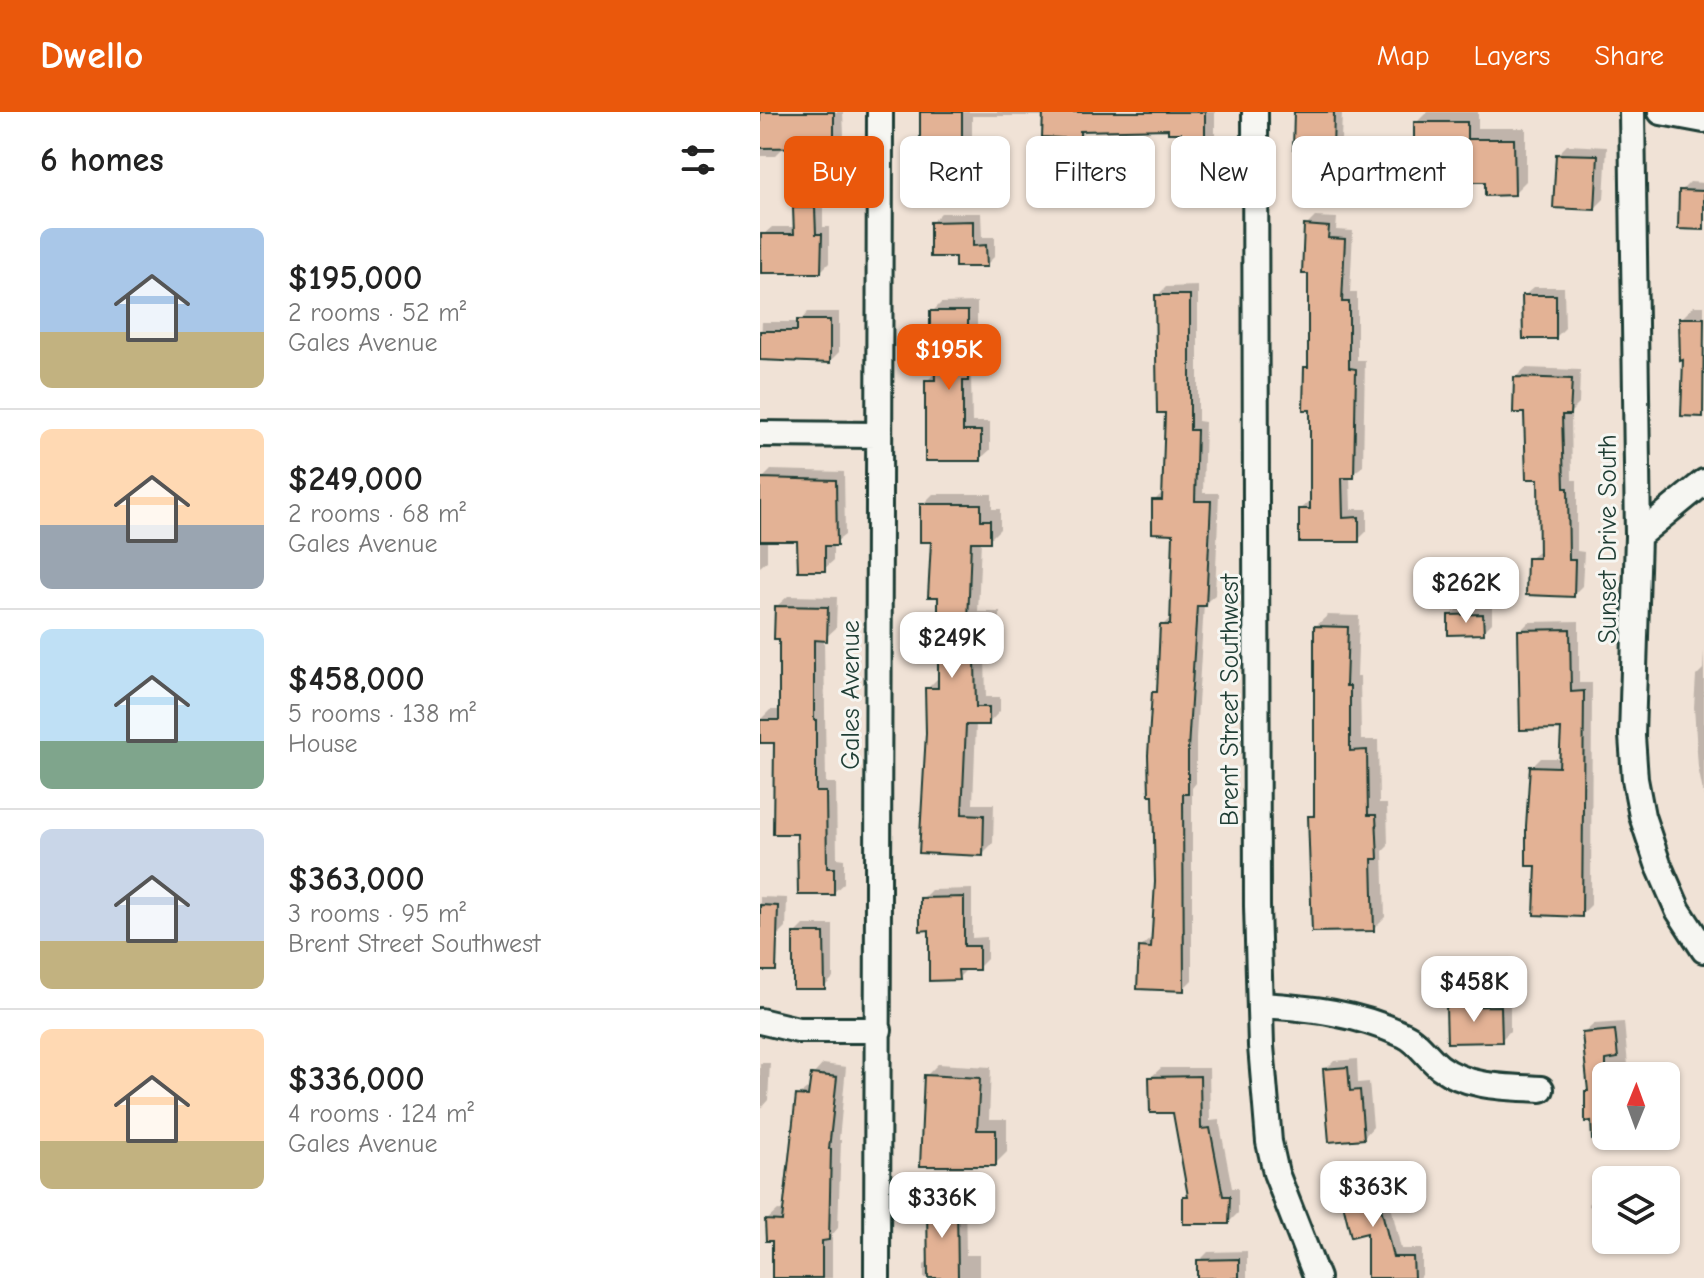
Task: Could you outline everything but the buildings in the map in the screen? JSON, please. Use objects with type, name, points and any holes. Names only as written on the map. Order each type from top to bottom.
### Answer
[{"type":"street","name":"Gales Avenue","points":[[877,1278],[880,112]]},
{"type":"street","name":"Brent Street Southwest","points":[[1255,112],[1257,906],[1260,1005],[1269,1142],[1276,1173],[1317,1278]]},
{"type":"street","name":"Sunset Drive South","points":[[1632,112],[1638,536],[1632,736],[1635,779],[1642,816],[1658,864],[1678,910],[1704,950]]},
{"type":"street","points":[[1661,112],[1704,120]]},
{"type":"street","points":[[760,434],[877,435]]},
{"type":"street","points":[[1638,536],[1704,482]]},
{"type":"street","points":[[1260,1005],[1317,1009],[1359,1018],[1407,1036],[1441,1068],[1462,1080],[1541,1089]]},
{"type":"street","points":[[760,1021],[798,1030],[879,1030]]}]
